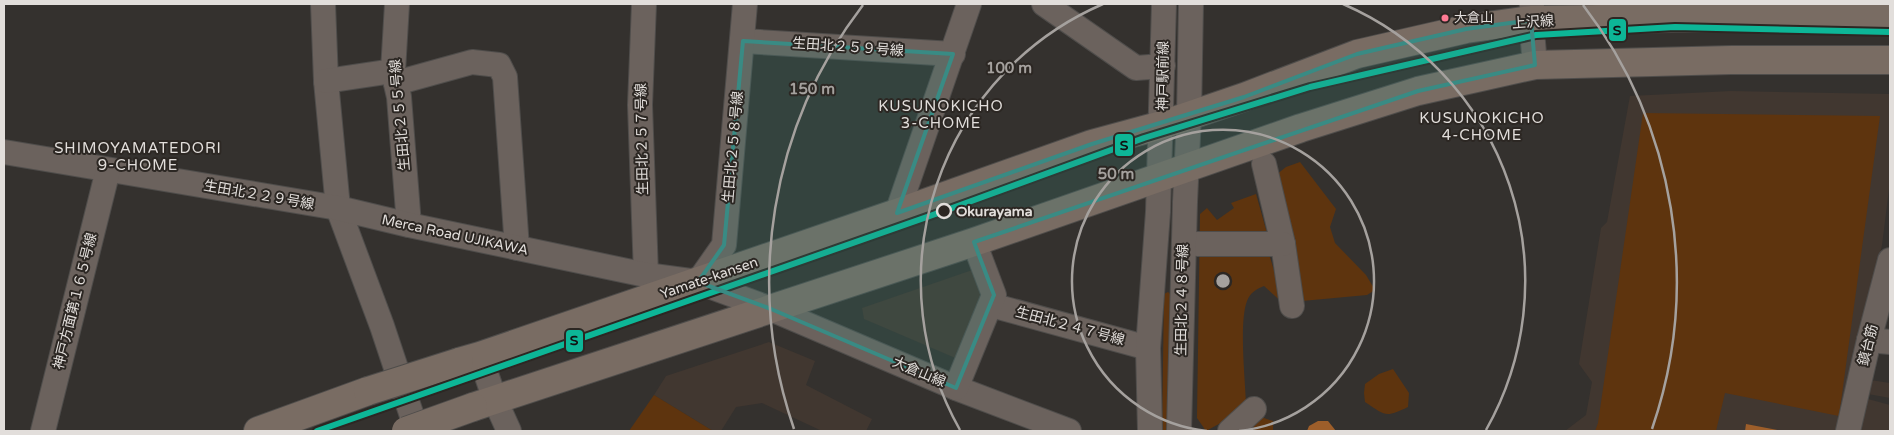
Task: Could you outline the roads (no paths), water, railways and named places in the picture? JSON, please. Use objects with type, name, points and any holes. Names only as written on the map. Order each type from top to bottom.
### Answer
[{"type":"main road","name":"上沢線","points":[[1162,125],[1244,97],[1357,54],[1532,12],[1889,15]]},
{"type":"main road","points":[[406,431],[974,242],[1301,128],[1418,91],[1535,65],[1731,60],[1890,60]]},
{"type":"main road","name":"Yamate-kansen","points":[[258,431],[368,392],[897,214],[1092,144],[1162,125]]},
{"type":"street","points":[[323,4],[326,81],[338,208],[382,326],[417,431]]},
{"type":"street","name":"生田北２５５号線","points":[[397,4],[394,77],[399,97],[409,226]]},
{"type":"street","name":"生田北２５７号線","points":[[644,4],[640,105],[646,275]]},
{"type":"street","name":"生田北２５８号線","points":[[698,282],[724,245],[746,4]]},
{"type":"street","points":[[897,214],[969,4]]},
{"type":"street","points":[[1044,4],[1136,68],[1163,66]]},
{"type":"street","name":"神戸駅前線","points":[[1159,178],[1164,4]]},
{"type":"street","name":"神戸駅前線","points":[[1187,169],[1191,4]]},
{"type":"street","points":[[1532,12],[1535,65]]},
{"type":"street","name":"生田北２５９号線","points":[[742,41],[953,54]]},
{"type":"street","points":[[326,81],[394,77],[472,62],[499,65],[505,77],[517,248]]},
{"type":"street","name":"生田北２２９号線","points":[[4,152],[338,208]]},
{"type":"street","points":[[1264,164],[1282,244],[1292,306]]},
{"type":"street","name":"生田北２４８号線","points":[[1179,431],[1187,169]]},
{"type":"street","name":"神戸方面第１６５号線","points":[[43,431],[108,170]]},
{"type":"street","name":"生田北２４８号線","points":[[1150,431],[1148,348],[1159,178]]},
{"type":"street","name":"Merca Road UJIKAWA","points":[[338,208],[409,226],[646,275],[698,282],[771,309]]},
{"type":"street","points":[[956,388],[994,296],[974,242]]},
{"type":"street","points":[[1197,244],[1282,244]]},
{"type":"street","name":"鎮台筋","points":[[1848,431],[1880,341],[1890,260]]},
{"type":"street","name":"生田北２４７号線","points":[[991,305],[1148,348]]},
{"type":"street","name":"大倉山線","points":[[771,309],[956,388],[1069,431]]},
{"type":"street","points":[[469,359],[484,404],[509,431]]},
{"type":"street","points":[[1230,431],[1254,408]]},
{"type":"place","name":"大倉山","points":[[1445,18]]},
{"type":"place","name":"Okurayama","points":[[944,211]]},
{"type":"district","name":"KUSUNOKICHO 3-CHOME","points":[[941,114]]},
{"type":"district","name":"KUSUNOKICHO 4-CHOME","points":[[1482,126]]},
{"type":"district","name":"SHIMOYAMATEDORI 9-CHOME","points":[[138,156]]}]
